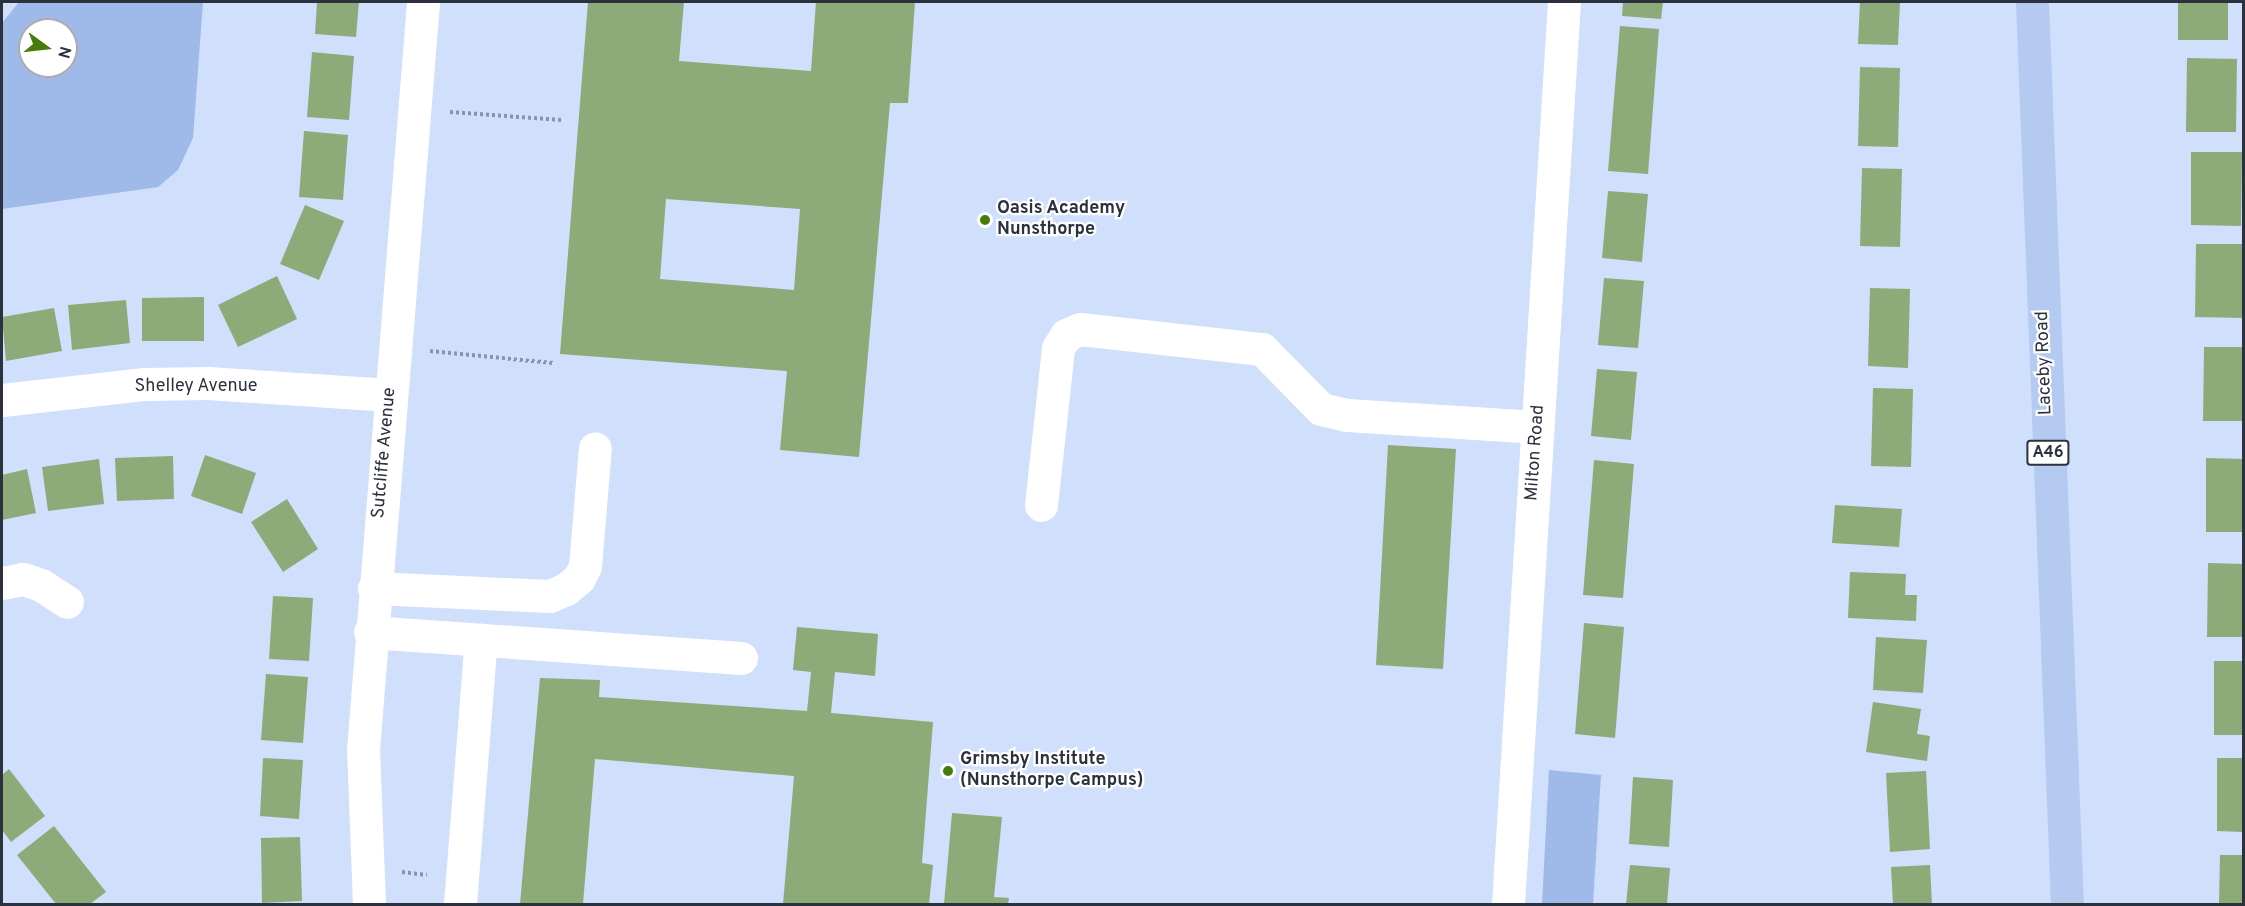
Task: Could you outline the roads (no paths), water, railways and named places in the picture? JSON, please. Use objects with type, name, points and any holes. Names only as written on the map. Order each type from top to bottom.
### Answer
[{"type":"highway","name":"Laceby Road","points":[[2032,2],[2067,904]]},
{"type":"street","name":"Sutcliffe Avenue","points":[[369,904],[363,750],[370,632],[423,2]]},
{"type":"street","name":"Milton Road","points":[[1508,904],[1564,2]]},
{"type":"street","points":[[1041,505],[1058,348],[1066,335],[1080,329],[1262,349],[1321,409],[1347,416],[1538,427]]},
{"type":"street","name":"Shelley Avenue","points":[[2,400],[145,384],[208,383],[390,395]]},
{"type":"street","points":[[374,588],[550,596],[566,590],[579,578],[585,566],[595,448]]},
{"type":"street","points":[[2,583],[23,579],[41,585],[67,602]]},
{"type":"street","points":[[370,632],[741,658]]},
{"type":"street","points":[[460,904],[481,640]]},
{"type":"place","name":"Oasis Academy Nunsthorpe","points":[[985,220]]},
{"type":"place","name":"Grimsby Institute (Nunsthorpe Campus)","points":[[948,771]]}]
